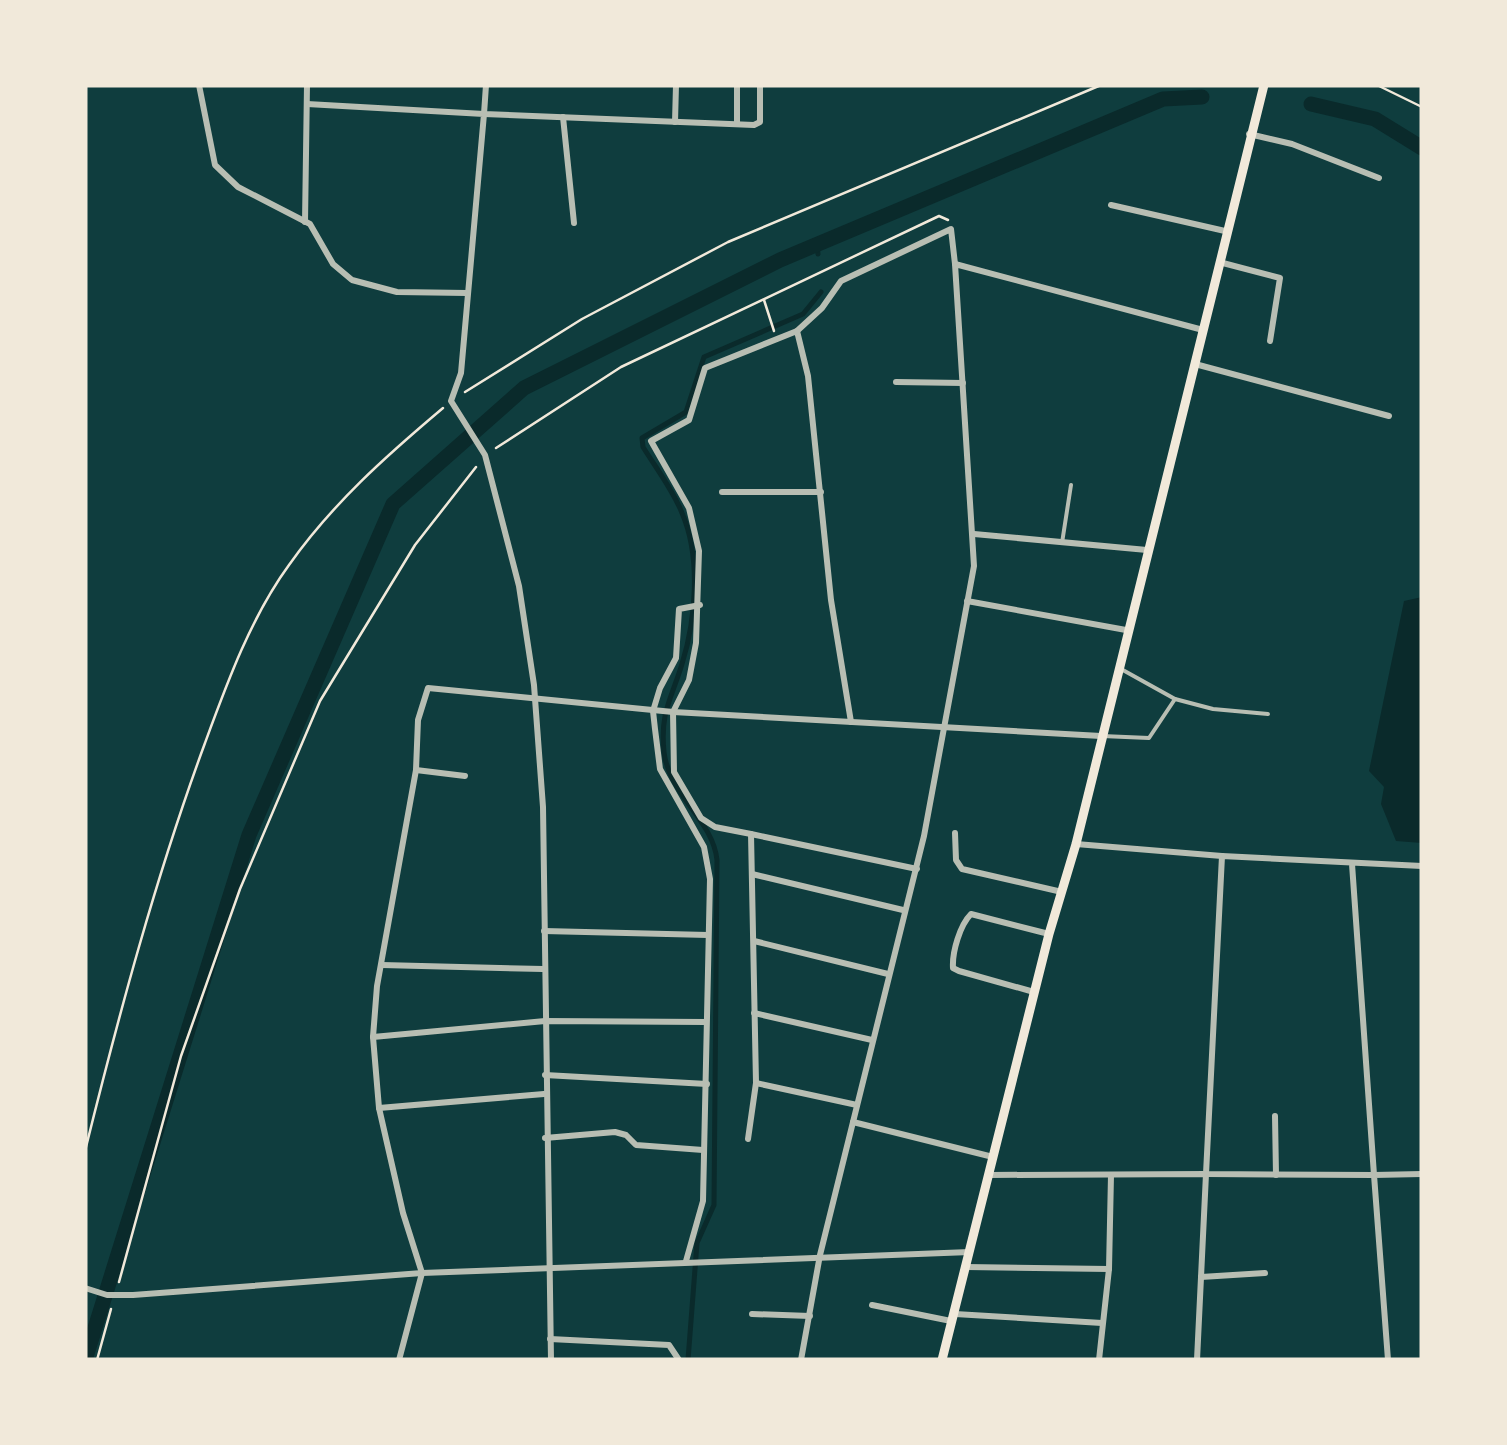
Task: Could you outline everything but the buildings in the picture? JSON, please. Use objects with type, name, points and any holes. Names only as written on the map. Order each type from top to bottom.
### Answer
[{"type":"main road","points":[[942,1360],[1049,934],[1076,844],[1264,85]]},
{"type":"street","points":[[200,85],[216,165],[238,186],[304,222],[334,264],[352,280],[398,292],[468,293]]},
{"type":"street","points":[[304,222],[307,85]]},
{"type":"street","points":[[486,85],[460,373],[451,401],[482,447],[519,586],[535,700],[543,808],[544,1094],[551,1360]]},
{"type":"street","points":[[675,122],[676,85]]},
{"type":"street","points":[[737,85],[737,124]]},
{"type":"street","points":[[307,104],[737,124],[760,122],[760,85]]},
{"type":"street","points":[[564,117],[574,222]]},
{"type":"street","points":[[1250,134],[1292,144],[1379,178]]},
{"type":"street","points":[[1111,205],[1225,231]]},
{"type":"street","points":[[801,1360],[820,1255],[903,910],[917,869],[974,566],[950,229],[842,281],[822,308],[797,331],[705,368],[689,420],[651,442],[692,518],[699,551],[689,680],[671,712],[674,772],[687,797],[701,818],[715,827],[917,869]]},
{"type":"street","points":[[1219,262],[1280,278],[1270,341]]},
{"type":"street","points":[[955,264],[1203,330]]},
{"type":"street","points":[[797,331],[808,376],[851,723]]},
{"type":"street","points":[[1195,364],[1389,416]]},
{"type":"street","points":[[896,382],[963,383]]},
{"type":"street","points":[[722,492],[821,492]]},
{"type":"street","points":[[974,534],[1147,550]]},
{"type":"street","points":[[966,601],[1126,630]]},
{"type":"street","points":[[692,1260],[703,1201],[707,860],[660,769],[656,711],[676,658],[679,609],[694,604]]},
{"type":"street","points":[[399,1360],[422,1274],[403,1213],[379,1108],[373,1037],[416,770],[418,720],[428,688],[656,711],[1101,736]]},
{"type":"street","points":[[416,770],[466,776]]},
{"type":"street","points":[[956,832],[956,860],[962,868],[1062,892]]},
{"type":"street","points":[[748,1140],[756,1083],[752,834]]},
{"type":"street","points":[[1076,844],[1422,866]]},
{"type":"street","points":[[1197,1360],[1222,856]]},
{"type":"street","points":[[1352,864],[1388,1360]]},
{"type":"street","points":[[752,874],[903,910]]},
{"type":"street","points":[[1034,992],[959,971],[954,968],[953,957],[964,921],[971,914],[1049,934]]},
{"type":"street","points":[[544,930],[708,934]]},
{"type":"street","points":[[754,941],[888,974]]},
{"type":"street","points":[[382,965],[543,969]]},
{"type":"street","points":[[754,1013],[872,1040]]},
{"type":"street","points":[[373,1037],[545,1021],[706,1022]]},
{"type":"street","points":[[545,1074],[706,1084]]},
{"type":"street","points":[[756,1083],[857,1105]]},
{"type":"street","points":[[379,1108],[544,1094]]},
{"type":"street","points":[[1275,1116],[1276,1175]]},
{"type":"street","points":[[853,1122],[993,1158]]},
{"type":"street","points":[[545,1138],[615,1132],[636,1144],[703,1150]]},
{"type":"street","points":[[989,1175],[1422,1174]]},
{"type":"street","points":[[1099,1360],[1110,1269],[1110,1176]]},
{"type":"street","points":[[85,1288],[108,1295],[547,1267],[970,1252]]},
{"type":"street","points":[[965,1267],[1110,1269]]},
{"type":"street","points":[[1201,1277],[1265,1273]]},
{"type":"street","points":[[872,1305],[954,1318],[1102,1323]]},
{"type":"street","points":[[752,1314],[810,1316]]},
{"type":"street","points":[[550,1338],[648,1342],[670,1346],[678,1360]]},
{"type":"lane","points":[[1062,543],[1071,486]]},
{"type":"lane","points":[[1117,666],[1175,699],[1213,709],[1268,714]]},
{"type":"lane","points":[[1101,736],[1149,738],[1175,699]]},
{"type":"path","points":[[85,1151],[180,810],[230,674],[286,568],[374,466],[451,401],[582,319],[728,242],[1101,85]]},
{"type":"path","points":[[1376,85],[1422,107]]},
{"type":"path","points":[[763,299],[775,332]]},
{"type":"water","points":[[1422,597],[1422,843],[1396,841],[1381,804],[1384,787],[1369,771],[1404,601]]},
{"type":"waterway","points":[[85,1360],[249,835],[393,504],[524,388],[780,260],[1163,99],[1202,97]]},
{"type":"waterway","points":[[1311,104],[1375,119],[1422,148]]},
{"type":"waterway","points":[[817,244],[818,254]]},
{"type":"waterway","points":[[688,1360],[697,1243],[714,1205],[717,860],[708,832],[674,781],[664,752],[665,716],[691,628],[694,568],[682,513],[643,447],[642,438],[686,412],[704,357],[803,314],[821,292]]}]
